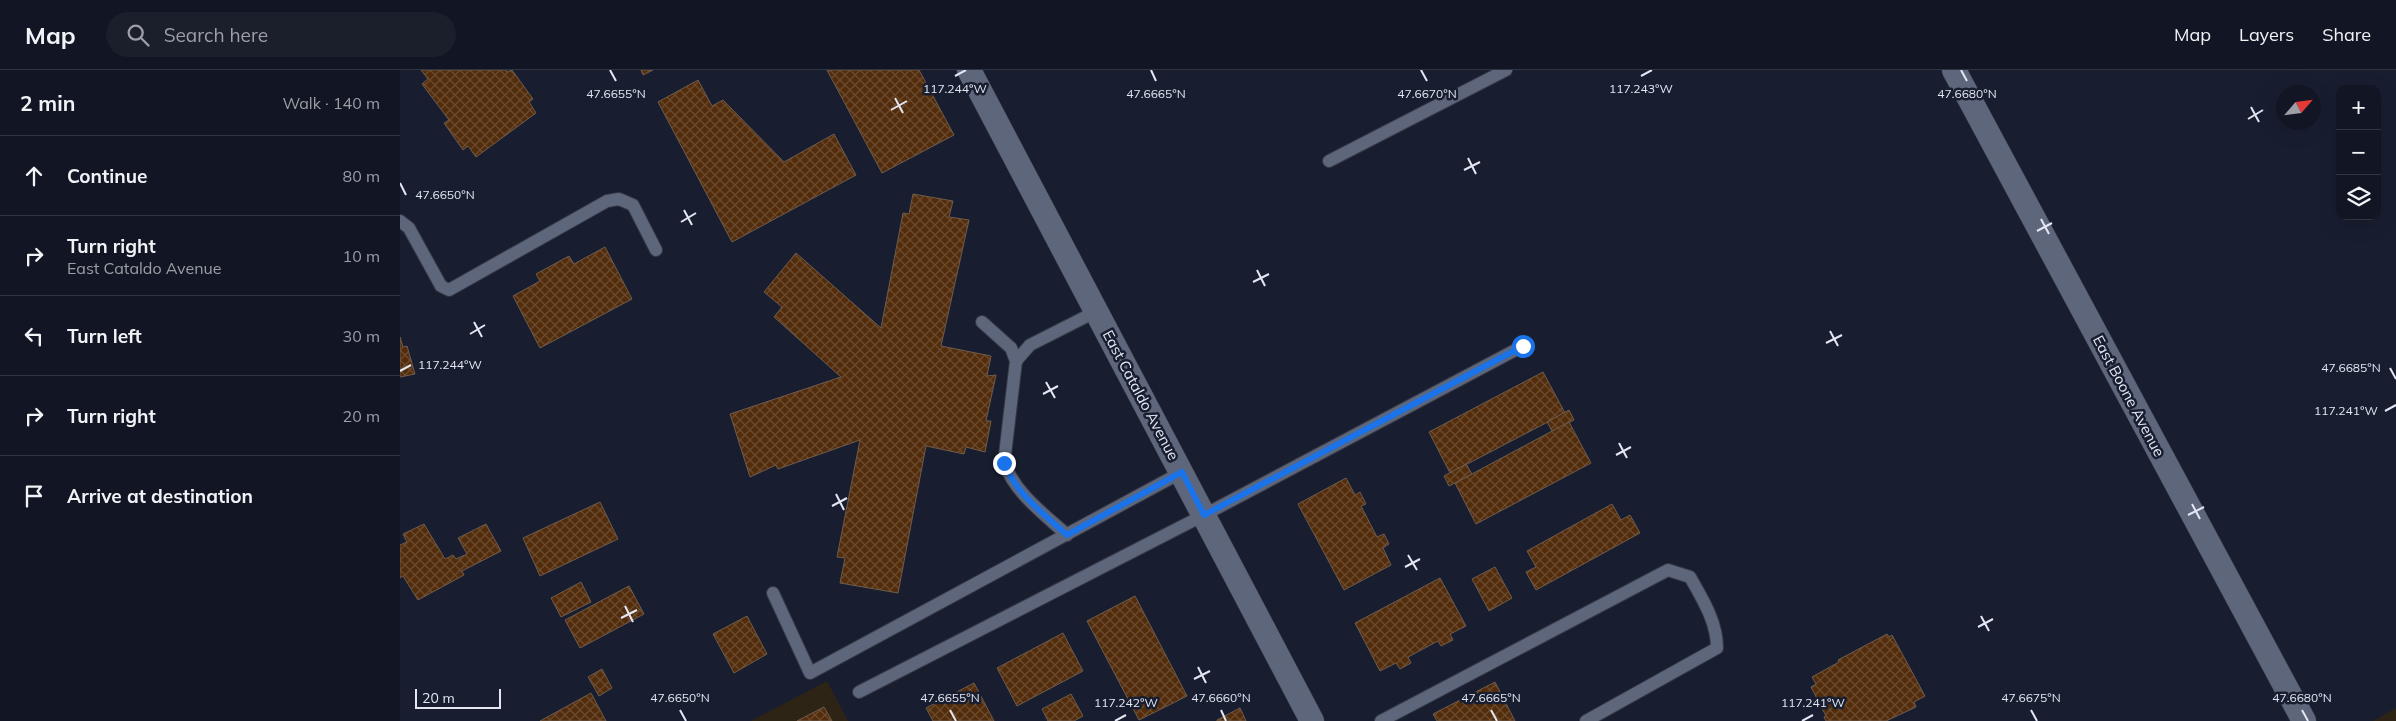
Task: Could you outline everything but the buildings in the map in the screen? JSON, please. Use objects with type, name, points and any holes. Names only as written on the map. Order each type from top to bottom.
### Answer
[{"type":"street","name":"East Cataldo Avenue","points":[[969,70],[1312,721]]},
{"type":"street","name":"East Boone Avenue","points":[[1954,70],[2304,721]]},
{"type":"lane","points":[[1329,161],[1506,70]]},
{"type":"lane","points":[[400,221],[409,228],[442,286],[449,290],[607,201],[619,199],[633,205],[656,250]]},
{"type":"lane","points":[[1016,362],[1030,345],[1097,312]]},
{"type":"lane","points":[[982,322],[1011,348],[1016,362],[1004,463],[1010,479],[1019,491],[1067,535]]},
{"type":"lane","points":[[859,692],[1204,515],[1523,346]]},
{"type":"lane","points":[[773,593],[810,673],[1182,472]]},
{"type":"lane","points":[[1381,721],[1668,570],[1690,577],[1707,607],[1717,633],[1717,648],[1586,721]]},
{"type":"shaded area","points":[[827,681],[848,721],[751,721]]},
{"type":"shaded area","points":[[2396,708],[2396,721],[2373,721]]},
{"type":"route","points":[[1004,463],[1010,479],[1019,491],[1067,535],[1182,472],[1204,515],[1523,346]]}]
